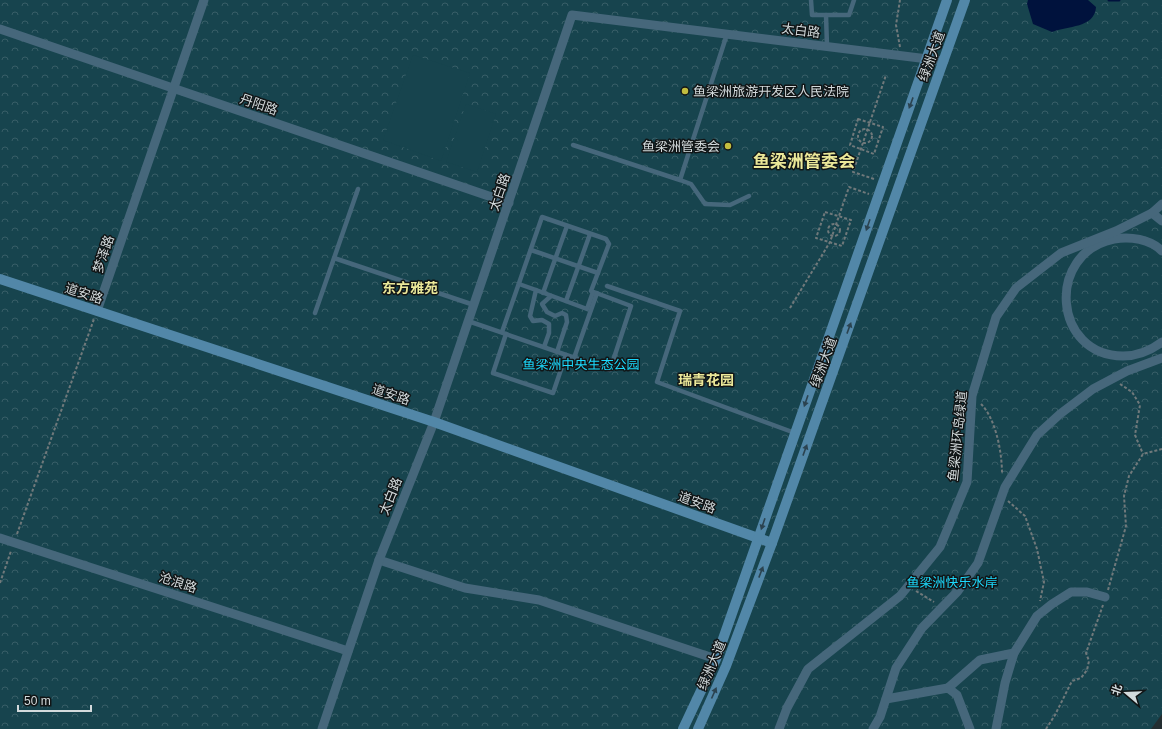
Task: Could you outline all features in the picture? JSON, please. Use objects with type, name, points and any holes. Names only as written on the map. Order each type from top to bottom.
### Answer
[{"type":"main road","name":"绿洲大道","points":[[683,729],[716,659],[947,0]]},
{"type":"main road","name":"绿洲大道","points":[[698,729],[726,666],[772,543],[965,0]]},
{"type":"main road","name":"道安路","points":[[0,279],[434,422],[772,543]]},
{"type":"street","name":"梦泽路","points":[[97,311],[204,0]]},
{"type":"street","name":"太白路","points":[[322,729],[379,560],[434,422],[572,15],[944,61]]},
{"type":"street","name":"丹阳路","points":[[0,29],[508,204]]},
{"type":"street","name":"鱼梁洲环岛绿道","points":[[779,729],[787,708],[808,668],[900,596],[940,547],[967,482],[972,396],[996,317],[1016,288],[1061,253],[1116,231],[1152,213],[1162,204]]},
{"type":"street","points":[[1152,213],[1162,221]]},
{"type":"street","points":[[1162,251],[1142,240],[1123,237],[1104,241],[1088,250],[1075,264],[1067,281],[1065,300],[1069,319],[1080,336],[1095,349],[1114,356],[1134,356],[1153,349],[1162,342]]},
{"type":"street","points":[[1134,356],[1138,366]]},
{"type":"street","points":[[873,729],[880,717],[896,668],[922,628],[958,591],[978,563],[1005,487],[1037,435],[1060,414],[1093,389],[1138,366],[1162,358]]},
{"type":"street","name":"沧浪路","points":[[0,538],[348,651]]},
{"type":"street","points":[[379,560],[465,588],[539,600],[716,659]]},
{"type":"street","points":[[996,729],[1005,683],[1014,653],[1037,616],[1071,592],[1087,592],[1105,597]]},
{"type":"street","points":[[886,699],[948,688],[980,660],[1014,653]]},
{"type":"street","points":[[948,688],[958,696],[970,729]]},
{"type":"lane","points":[[811,0],[812,15],[849,15],[854,0]]},
{"type":"lane","points":[[826,15],[827,46]]},
{"type":"lane","points":[[680,180],[727,34]]},
{"type":"lane","points":[[573,145],[691,184],[706,204],[730,205],[749,196]]},
{"type":"lane","points":[[316,313],[358,188]]},
{"type":"lane","points":[[468,321],[504,333],[610,370],[631,306],[591,291],[609,244],[606,239],[542,217],[519,284],[504,333],[493,373],[553,394],[566,355]]},
{"type":"lane","points":[[543,293],[568,226]]},
{"type":"lane","points":[[566,301],[590,234]]},
{"type":"lane","points":[[531,250],[598,273]]},
{"type":"lane","points":[[334,258],[474,305]]},
{"type":"lane","points":[[519,284],[587,309],[595,292]]},
{"type":"lane","points":[[607,286],[680,311],[657,382],[795,433]]},
{"type":"lane","points":[[536,290],[530,316],[533,321],[542,320],[549,324],[549,333],[544,347]]},
{"type":"lane","points":[[574,358],[595,292]]},
{"type":"lane","points":[[550,296],[542,304],[547,312],[554,316],[562,313],[566,315],[567,322],[557,352]]},
{"type":"path","points":[[900,0],[896,24],[901,56]]},
{"type":"path","points":[[883,182],[853,172],[886,75]]},
{"type":"path","points":[[858,119],[883,128],[874,154],[861,149],[850,145],[858,119]]},
{"type":"path","points":[[863,129],[871,132],[872,137],[868,143],[863,143],[859,140],[858,134],[863,129]]},
{"type":"path","points":[[790,308],[830,242],[849,187],[878,197]]},
{"type":"path","points":[[825,212],[851,220],[842,246],[830,242],[816,238],[825,212]]},
{"type":"path","points":[[832,236],[829,234],[828,228],[830,225],[836,225]]},
{"type":"path","points":[[832,236],[839,233],[839,227],[836,225]]},
{"type":"path","points":[[0,583],[97,311]]},
{"type":"path","points":[[1112,379],[1132,392],[1140,405],[1135,435],[1143,454]]},
{"type":"path","points":[[972,396],[992,419],[1002,464],[1002,495],[1025,516],[1037,549],[1044,582],[1037,616]]},
{"type":"path","points":[[909,586],[942,607]]},
{"type":"green space","name":"鱼梁洲中央生态公园","points":[[0,0],[1162,0],[1162,714],[1151,729],[0,729]]},
{"type":"green space","points":[[413,55],[470,73],[441,161],[383,140]]},
{"type":"green space","points":[[466,104],[496,114],[477,172],[446,162]]},
{"type":"water","points":[[1028,0],[1088,0],[1096,7],[1091,19],[1086,23],[1052,32],[1033,24],[1027,4]]},
{"type":"waterway","points":[[1109,0],[1119,0]]},
{"type":"place","name":"鱼梁洲旅游开发区人民法院","points":[[685,91]]},
{"type":"place","name":"鱼梁洲管委会","points":[[728,146]]},
{"type":"district","name":"鱼梁洲管委会","points":[[804,161]]},
{"type":"district","name":"东方雅苑","points":[[410,288]]},
{"type":"district","name":"瑞青花园","points":[[706,380]]},
{"type":"park label","name":"鱼梁洲快乐水岸","points":[[952,582]]}]
